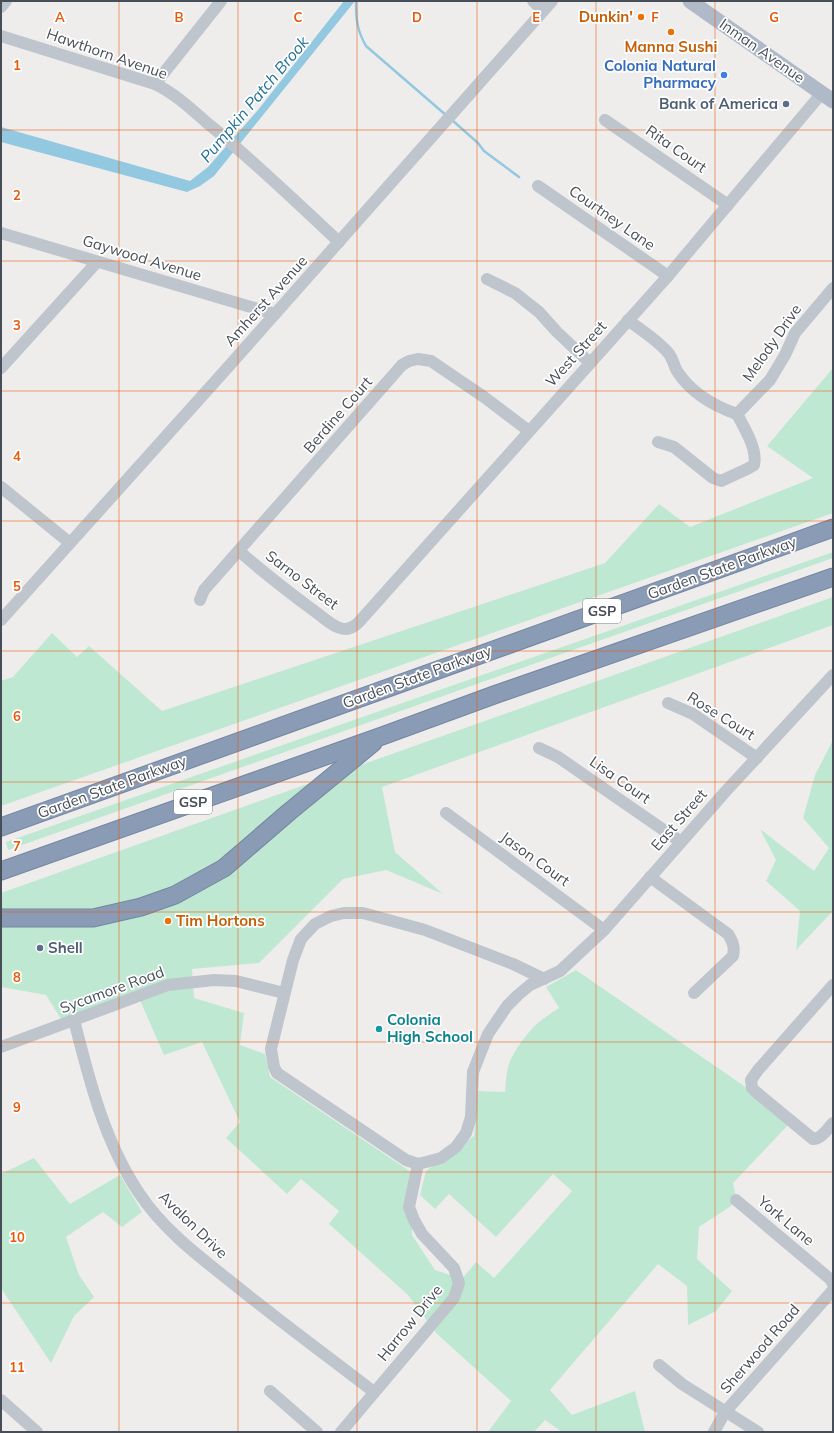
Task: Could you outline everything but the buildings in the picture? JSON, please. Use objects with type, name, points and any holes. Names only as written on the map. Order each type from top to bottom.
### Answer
[{"type":"highway","name":"Garden State Parkway","points":[[1,827],[833,528]]},
{"type":"highway","name":"GSP","points":[[1,871],[382,736],[501,692],[833,577]]},
{"type":"highway","points":[[1,918],[93,918],[141,907],[180,893],[224,868],[382,736]]},
{"type":"main road","name":"Inman Avenue","points":[[690,1],[828,97]]},
{"type":"street","points":[[1,7],[6,1]]},
{"type":"street","points":[[155,84],[221,1]]},
{"type":"street","points":[[533,1],[543,11]]},
{"type":"street","name":"Amherst Avenue","points":[[1,620],[340,242],[552,1]]},
{"type":"street","name":"Hawthorn Avenue","points":[[1,36],[155,84],[172,94],[223,135],[340,242]]},
{"type":"street","name":"West Street","points":[[347,630],[359,622],[668,276],[728,205],[828,97]]},
{"type":"street","name":"Rita Court","points":[[605,120],[728,205]]},
{"type":"street","name":"Courtney Lane","points":[[538,186],[668,276]]},
{"type":"street","name":"Gaywood Avenue","points":[[1,233],[275,314]]},
{"type":"street","points":[[1,368],[97,262]]},
{"type":"street","points":[[487,279],[515,293],[539,312],[556,332],[590,363]]},
{"type":"street","name":"Melody Drive","points":[[737,414],[770,380],[785,355],[795,333],[833,288]]},
{"type":"street","points":[[628,320],[659,344],[669,354],[677,371],[687,384],[697,393],[720,408],[737,414],[754,450],[756,458],[754,465],[721,481],[713,478],[674,448],[658,442]]},
{"type":"street","name":"Berdine Court","points":[[200,600],[204,590],[402,365],[409,361],[418,359],[431,361],[484,397],[529,431]]},
{"type":"street","points":[[1,488],[70,543]]},
{"type":"street","name":"Sarno Street","points":[[239,551],[268,577],[340,628],[347,630]]},
{"type":"street","name":"East Street","points":[[418,1164],[441,1158],[456,1147],[466,1133],[471,1118],[474,1072],[488,1034],[500,1016],[518,995],[530,985],[560,971],[604,930],[681,842],[833,675]]},
{"type":"street","name":"Rose Court","points":[[668,703],[693,714],[757,758]]},
{"type":"street","name":"Lisa Court","points":[[539,748],[558,756],[681,842]]},
{"type":"street","name":"Jason Court","points":[[446,813],[604,930]]},
{"type":"street","points":[[650,877],[728,934],[732,940],[734,949],[733,956],[694,993]]},
{"type":"street","points":[[418,1164],[406,1160],[277,1073],[274,1067],[271,1049],[284,993],[300,940],[315,924],[331,916],[363,913],[425,930],[513,964],[544,979]]},
{"type":"street","name":"Sycamore Road","points":[[1,1046],[168,985],[214,980],[236,981],[284,993]]},
{"type":"street","points":[[831,1125],[821,1137],[812,1139],[756,1092],[752,1088],[751,1080],[758,1070],[833,985]]},
{"type":"street","name":"Avalon Drive","points":[[74,1020],[89,1078],[105,1128],[135,1187],[156,1214],[178,1237],[217,1271],[374,1392]]},
{"type":"street","name":"Harrow Drive","points":[[341,1432],[454,1298],[459,1283],[454,1268],[422,1234],[409,1207],[418,1164]]},
{"type":"street","name":"York Lane","points":[[736,1200],[830,1279],[833,1284]]},
{"type":"street","name":"Sherwood Road","points":[[714,1432],[725,1412],[833,1290]]},
{"type":"street","points":[[659,1365],[682,1384],[758,1432]]},
{"type":"street","points":[[270,1391],[317,1432]]},
{"type":"street","points":[[1,1400],[38,1432]]},
{"type":"green space","points":[[833,368],[833,513],[1,806],[1,681],[13,677],[52,633],[77,657],[89,646],[162,711],[605,563],[659,504],[690,527],[813,478],[767,446]]},
{"type":"green space","points":[[833,552],[833,558],[8,850],[6,842]]},
{"type":"green space","points":[[833,597],[833,625],[382,787],[395,852],[443,894],[386,870],[343,879],[259,963],[192,969],[194,998],[244,1013],[240,1045],[265,1054],[270,1077],[411,1172],[412,1235],[435,1270],[462,1279],[476,1262],[494,1278],[572,1191],[553,1174],[496,1237],[449,1194],[435,1209],[420,1195],[426,1171],[474,1136],[478,1091],[505,1092],[506,1076],[510,1061],[516,1050],[524,1038],[538,1023],[559,1008],[546,987],[576,970],[776,1108],[791,1122],[733,1183],[737,1202],[699,1227],[697,1259],[732,1291],[716,1311],[688,1325],[687,1286],[658,1264],[550,1390],[572,1415],[635,1391],[645,1432],[562,1432],[545,1420],[534,1432],[488,1432],[511,1401],[437,1334],[408,1295],[329,1224],[339,1211],[301,1179],[287,1194],[226,1138],[240,1122],[202,1042],[164,1055],[139,998],[64,1024],[46,995],[1,987],[1,893]]},
{"type":"green space","points":[[833,740],[833,911],[796,950],[800,911],[766,881],[776,860],[760,829],[814,871],[829,848],[803,818],[815,775]]},
{"type":"green space","points":[[34,1158],[70,1204],[120,1175],[142,1212],[122,1227],[103,1212],[66,1237],[79,1275],[94,1297],[74,1316],[51,1363],[1,1288],[1,1174]]},
{"type":"water","points":[[344,1],[355,1],[214,176],[200,186],[187,192],[1,142],[1,127],[190,181],[208,167],[258,110]]},
{"type":"waterway","points":[[356,1],[358,25],[366,46],[447,116]]},
{"type":"waterway","points":[[452,120],[478,143],[484,151],[519,177]]},
{"type":"place","name":"Dunkin'","points":[[641,17]]},
{"type":"place","name":"Manna Sushi","points":[[671,32]]},
{"type":"place","name":"Colonia Natural Pharmacy","points":[[724,75]]},
{"type":"place","name":"Bank of America","points":[[786,104]]},
{"type":"place","name":"Tim Hortons","points":[[168,921]]},
{"type":"place","name":"Shell","points":[[40,948]]},
{"type":"place","name":"Colonia High School","points":[[379,1029]]},
{"type":"water label","name":"Pumpkin Patch Brook","points":[[254,99]]}]
